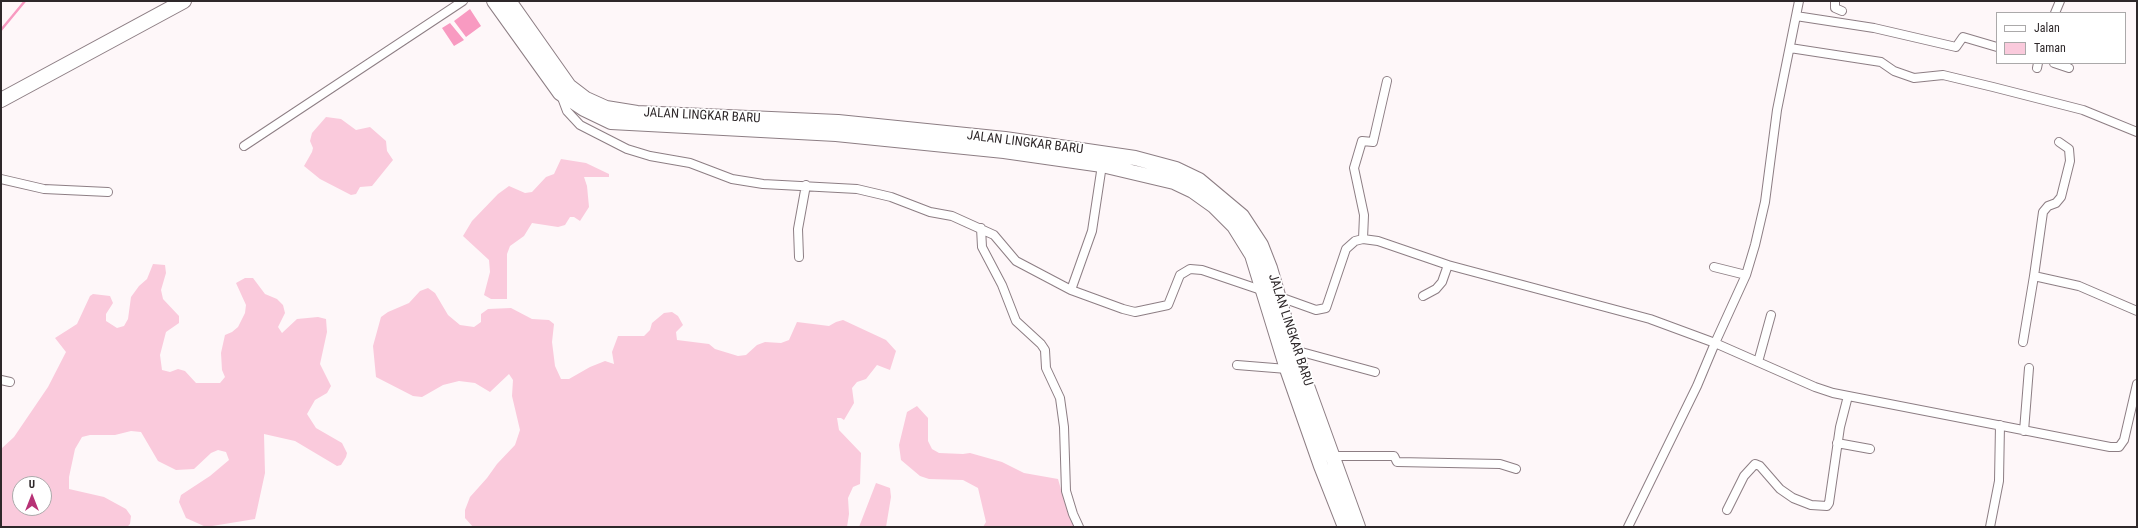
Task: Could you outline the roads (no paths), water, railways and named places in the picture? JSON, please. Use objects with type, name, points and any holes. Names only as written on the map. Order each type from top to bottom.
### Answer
[{"type":"highway","points":[[1,100],[184,1]]},
{"type":"highway","name":"JALAN LINGKAR BARU","points":[[494,1],[560,93],[584,109],[611,122],[836,134],[1004,151],[1102,165],[1174,182],[1193,191],[1214,206],[1234,226],[1245,241],[1252,255],[1287,369],[1321,466],[1345,527]]},
{"type":"highway","name":"JALAN LINGKAR BARU","points":[[509,1],[569,86],[586,99],[606,108],[637,112],[838,122],[1005,139],[1135,158],[1176,170],[1199,180],[1242,216],[1261,245],[1270,268],[1294,350],[1334,456],[1358,527]]},
{"type":"street","points":[[244,146],[463,1]]},
{"type":"street","points":[[1628,527],[1697,386],[1746,275],[1756,245],[1765,202],[1777,110],[1799,1]]},
{"type":"street","points":[[1835,1],[1835,8],[1842,11]]},
{"type":"street","points":[[2056,12],[2060,1]]},
{"type":"street","points":[[1796,16],[1874,28],[1956,47],[1963,37],[1996,47]]},
{"type":"street","points":[[1790,48],[1881,62],[1894,71],[1914,78],[1944,75],[2015,92],[2083,110],[2137,132]]},
{"type":"street","points":[[2057,64],[2069,68]]},
{"type":"street","points":[[1363,240],[1364,215],[1354,168],[1362,141],[1373,142],[1387,81]]},
{"type":"street","points":[[560,93],[567,110],[580,126],[631,151],[690,163],[732,179],[763,184],[806,185],[857,189],[891,197],[930,212],[952,216],[994,235],[1016,261],[1071,290],[1099,302],[1135,312],[1168,305],[1180,275],[1190,268],[1202,270],[1263,290],[1278,297],[1316,310],[1326,308],[1346,249],[1350,244],[1363,240],[1378,241],[1448,265],[1650,318],[1715,343],[1815,387],[1848,396],[2000,425],[2024,431],[2110,447],[2119,447],[2124,440],[2137,384]]},
{"type":"street","points":[[2023,342],[2043,212],[2048,206],[2056,203],[2061,197],[2070,161],[2070,149],[2059,142]]},
{"type":"street","points":[[1071,290],[1092,231],[1102,165]]},
{"type":"street","points":[[1,179],[44,189],[108,192]]},
{"type":"street","points":[[799,257],[798,229],[806,185]]},
{"type":"street","points":[[981,228],[982,247],[1002,286],[1016,321],[1041,344],[1045,350],[1046,368],[1060,398],[1064,426],[1066,492],[1072,514],[1079,527]]},
{"type":"street","points":[[1423,296],[1436,289],[1442,282],[1448,265]]},
{"type":"street","points":[[1714,267],[1746,275]]},
{"type":"street","points":[[2034,276],[2079,286],[2137,311]]},
{"type":"street","points":[[1758,362],[1771,315]]},
{"type":"street","points":[[1294,350],[1375,372]]},
{"type":"street","points":[[1237,365],[1287,369]]},
{"type":"street","points":[[2024,431],[2029,368]]},
{"type":"street","points":[[1,380],[10,382]]},
{"type":"street","points":[[1727,510],[1744,476],[1755,464],[1760,466],[1780,489],[1793,498],[1811,505],[1827,506],[1829,503],[1837,443],[1848,396]]},
{"type":"street","points":[[1990,527],[1999,481],[2000,425]]},
{"type":"street","points":[[1837,443],[1870,449]]},
{"type":"street","points":[[1334,456],[1394,456],[1397,462],[1500,464],[1516,469]]},
{"type":"waterway","points":[[1,30],[25,1]]}]
